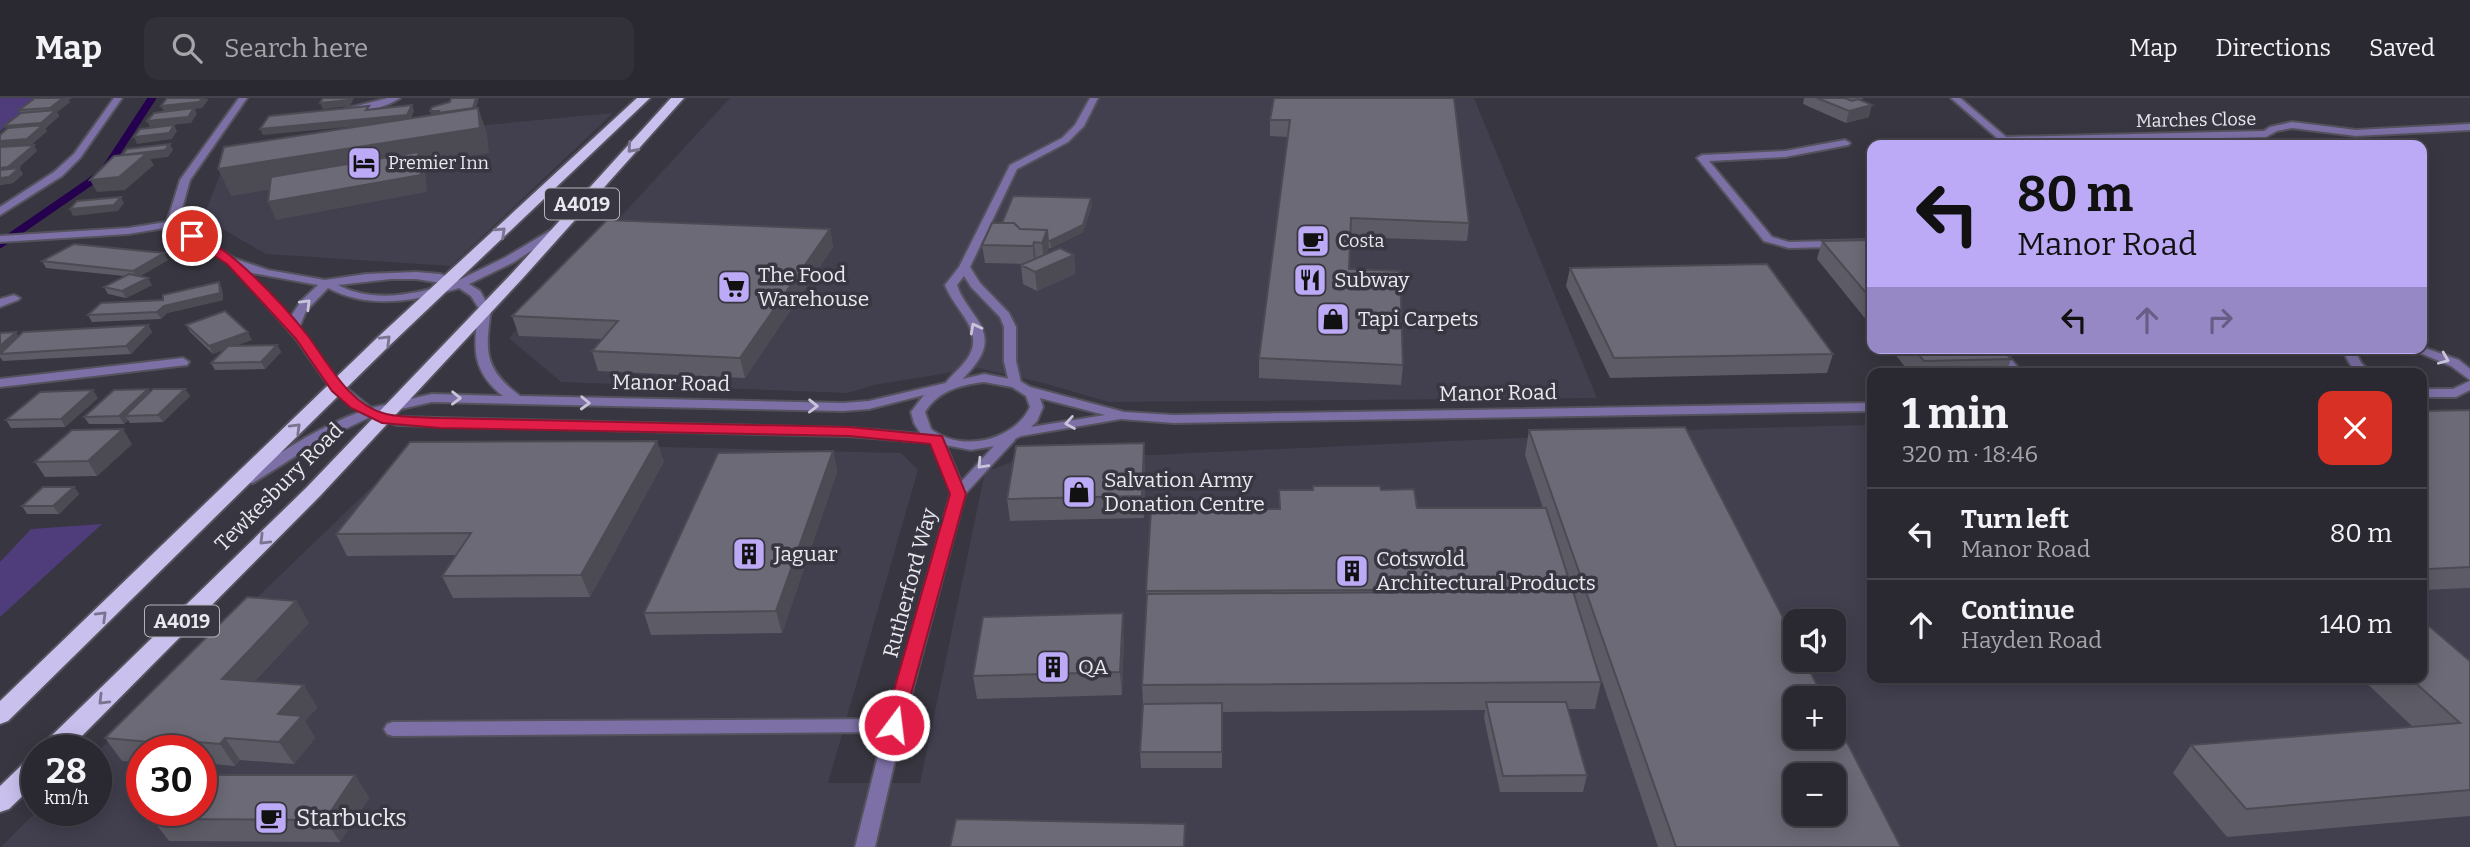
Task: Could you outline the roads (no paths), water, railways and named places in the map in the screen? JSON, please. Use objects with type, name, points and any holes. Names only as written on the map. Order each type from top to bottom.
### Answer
[{"type":"highway","name":"Tewkesbury Road","points":[[0,715],[337,387],[451,283],[644,98]]},
{"type":"highway","name":"Tewkesbury Road","points":[[68,735],[485,310],[678,98]]},
{"type":"highway","points":[[0,802],[21,782]]},
{"type":"street","points":[[0,212],[58,174],[77,156],[118,98]]},
{"type":"street","points":[[172,224],[186,180],[243,98]]},
{"type":"street","points":[[340,111],[377,105],[396,98]]},
{"type":"street","points":[[948,385],[971,362],[980,344],[977,327],[959,305],[951,285],[964,267],[1013,167],[1065,140],[1079,126],[1094,98]]},
{"type":"street","points":[[1955,98],[2005,140]]},
{"type":"street","name":"Marches Close","points":[[2072,140],[2266,134],[2275,128],[2294,126],[2339,132],[2470,127]]},
{"type":"street","points":[[1845,143],[1785,155],[1702,158],[1768,239],[1789,245],[1867,243]]},
{"type":"street","points":[[0,239],[128,232],[172,224],[232,262],[253,270],[327,283],[351,295],[402,297],[451,283],[513,260],[561,228]]},
{"type":"street","points":[[232,262],[309,346],[337,387],[382,412],[440,423],[849,432],[936,439]]},
{"type":"street","points":[[964,267],[975,285],[1005,316],[1010,327],[1010,361],[1015,383]]},
{"type":"street","points":[[293,330],[293,320],[299,311],[327,283],[368,277],[451,283],[477,291],[485,310],[480,341],[482,366],[495,384],[517,400]]},
{"type":"street","points":[[0,303],[14,298]]},
{"type":"street","points":[[2427,353],[2455,363],[2470,376]]},
{"type":"street","points":[[2000,354],[2012,368]]},
{"type":"street","points":[[2352,354],[2360,368]]},
{"type":"street","points":[[0,383],[183,362]]},
{"type":"street","name":"Manor Road","points":[[382,412],[432,398],[844,407],[869,405],[984,378],[1015,383],[1030,391],[1124,416],[1174,419],[1867,407]]},
{"type":"street","name":"Rutherford Way","points":[[948,385],[932,394],[918,412],[918,422],[924,431],[936,439],[958,494]]},
{"type":"street","points":[[2427,393],[2456,393],[2470,385]]},
{"type":"street","name":"Rutherford Way","points":[[865,847],[894,725],[958,494],[1013,435],[1030,423],[1037,412],[1036,401],[1030,391]]},
{"type":"street","points":[[229,493],[308,440],[382,412]]},
{"type":"street","name":"Manor Road","points":[[936,439],[972,445],[1013,435],[1124,416]]},
{"type":"street","points":[[393,729],[894,725]]},
{"type":"waterway","points":[[0,244],[103,173],[152,98]]},
{"type":"place","name":"Premier Inn","points":[[364,163]]},
{"type":"place","name":"Costa","points":[[1313,241]]},
{"type":"place","name":"Subway","points":[[1310,280]]},
{"type":"place","name":"The Food Warehouse","points":[[734,287]]},
{"type":"place","name":"Tapi Carpets","points":[[1333,319]]},
{"type":"place","name":"Salvation Army Donation Centre","points":[[1079,492]]},
{"type":"place","name":"Jaguar","points":[[749,554]]},
{"type":"place","name":"Cotswold Architectural Products","points":[[1352,571]]},
{"type":"place","name":"QA","points":[[1053,667]]},
{"type":"place","name":"Starbucks","points":[[271,818]]}]
